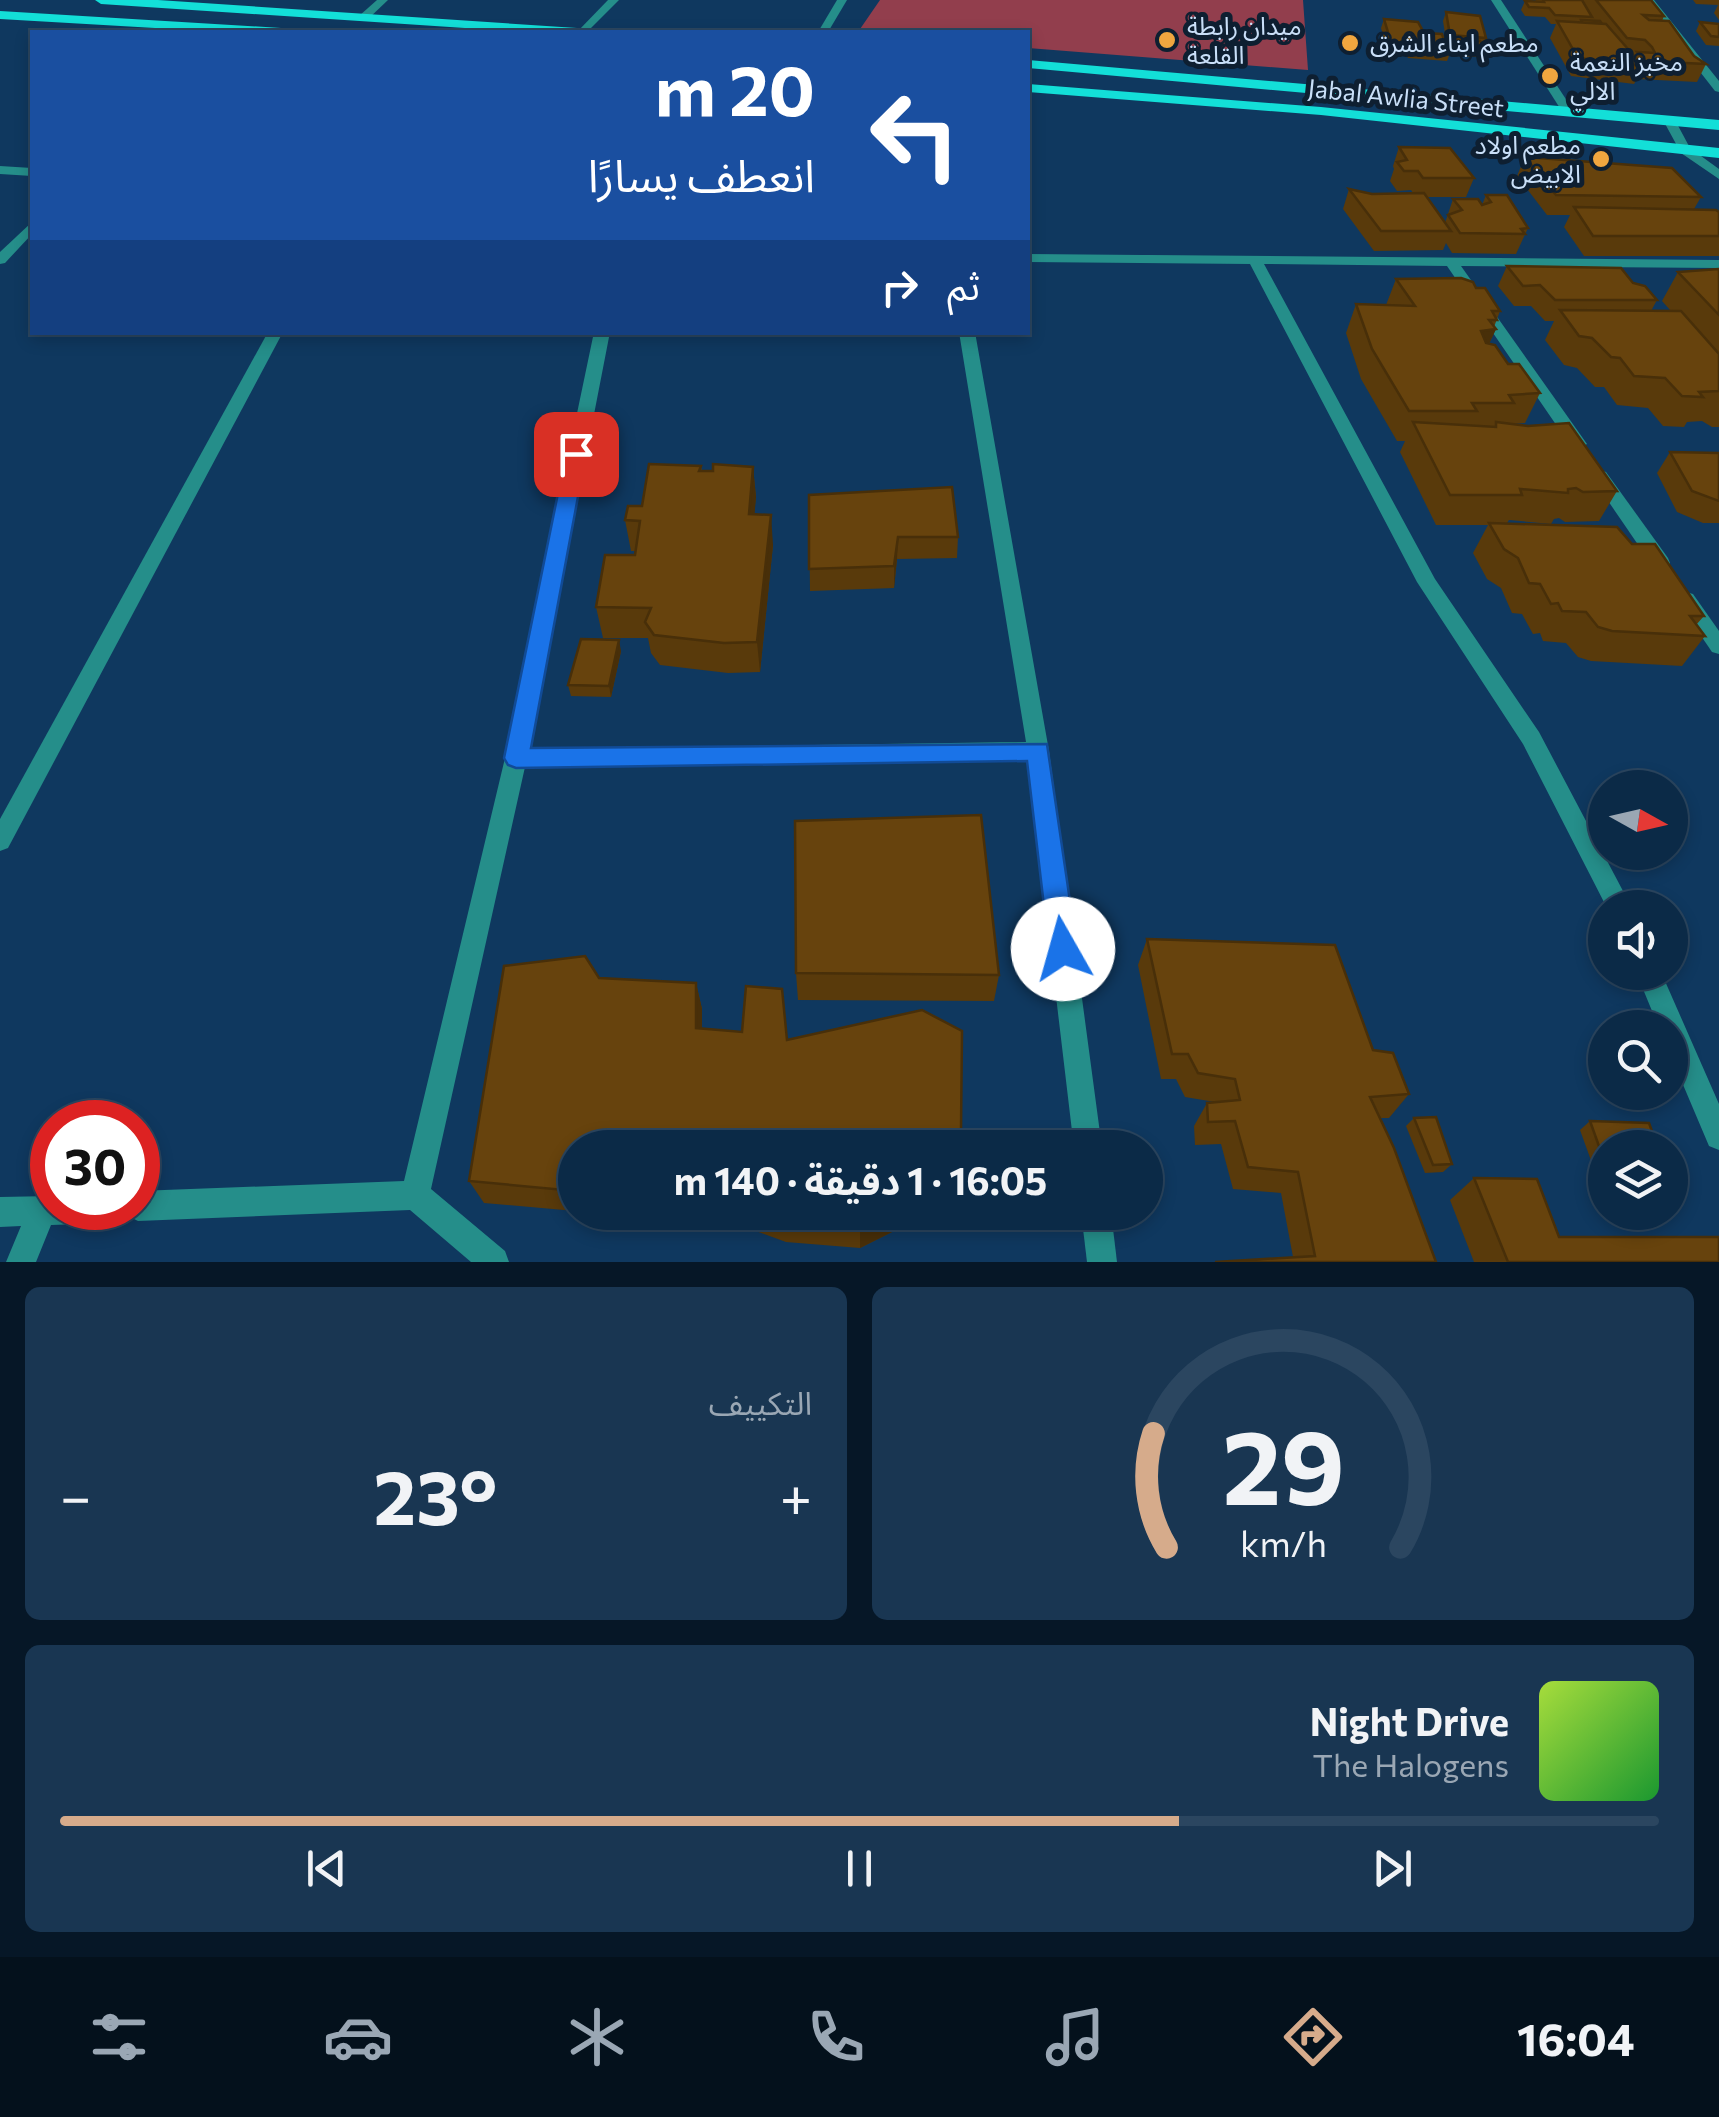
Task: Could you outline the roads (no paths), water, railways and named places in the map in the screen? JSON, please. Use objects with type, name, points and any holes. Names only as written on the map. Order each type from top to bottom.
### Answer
[{"type":"main road","points":[[101,0],[549,30]]},
{"type":"main road","points":[[0,15],[228,30]]},
{"type":"main road","name":"Jabal Awlia Street","points":[[1030,64],[1719,125]]},
{"type":"main road","name":"Jabal Awlia Street","points":[[1030,88],[1321,111],[1719,153]]},
{"type":"street","points":[[363,18],[383,0]]},
{"type":"street","points":[[582,30],[614,0]]},
{"type":"street","points":[[824,30],[842,0]]},
{"type":"street","points":[[1496,0],[1567,110]]},
{"type":"street","points":[[1649,0],[1719,89]]},
{"type":"street","points":[[1669,120],[1685,150],[1719,175]]},
{"type":"street","points":[[0,170],[30,172]]},
{"type":"street","points":[[0,260],[30,228]]},
{"type":"street","points":[[1030,258],[1719,264]]},
{"type":"street","points":[[1255,260],[1426,582],[1531,738],[1611,890]]},
{"type":"street","points":[[1450,262],[1719,647]]},
{"type":"street","points":[[0,841],[274,335]]},
{"type":"street","points":[[415,1195],[516,758],[601,335]]},
{"type":"street","points":[[968,335],[1038,751],[1086,1130]]},
{"type":"street","points":[[516,758],[1038,751]]},
{"type":"street","points":[[1656,990],[1719,1136]]},
{"type":"street","points":[[160,1205],[415,1195],[494,1262]]},
{"type":"street","points":[[0,1212],[30,1211]]},
{"type":"street","points":[[21,1262],[35,1230]]},
{"type":"street","points":[[1098,1230],[1102,1262]]},
{"type":"place","name":"ميدان رابطة القلعة","points":[[1167,40]]},
{"type":"place","name":"مطعم ابناء الشرق","points":[[1350,43]]},
{"type":"place","name":"مخبز النعمة الالي","points":[[1550,76]]},
{"type":"place","name":"مطعم اولاد الابيض","points":[[1601,159]]}]
